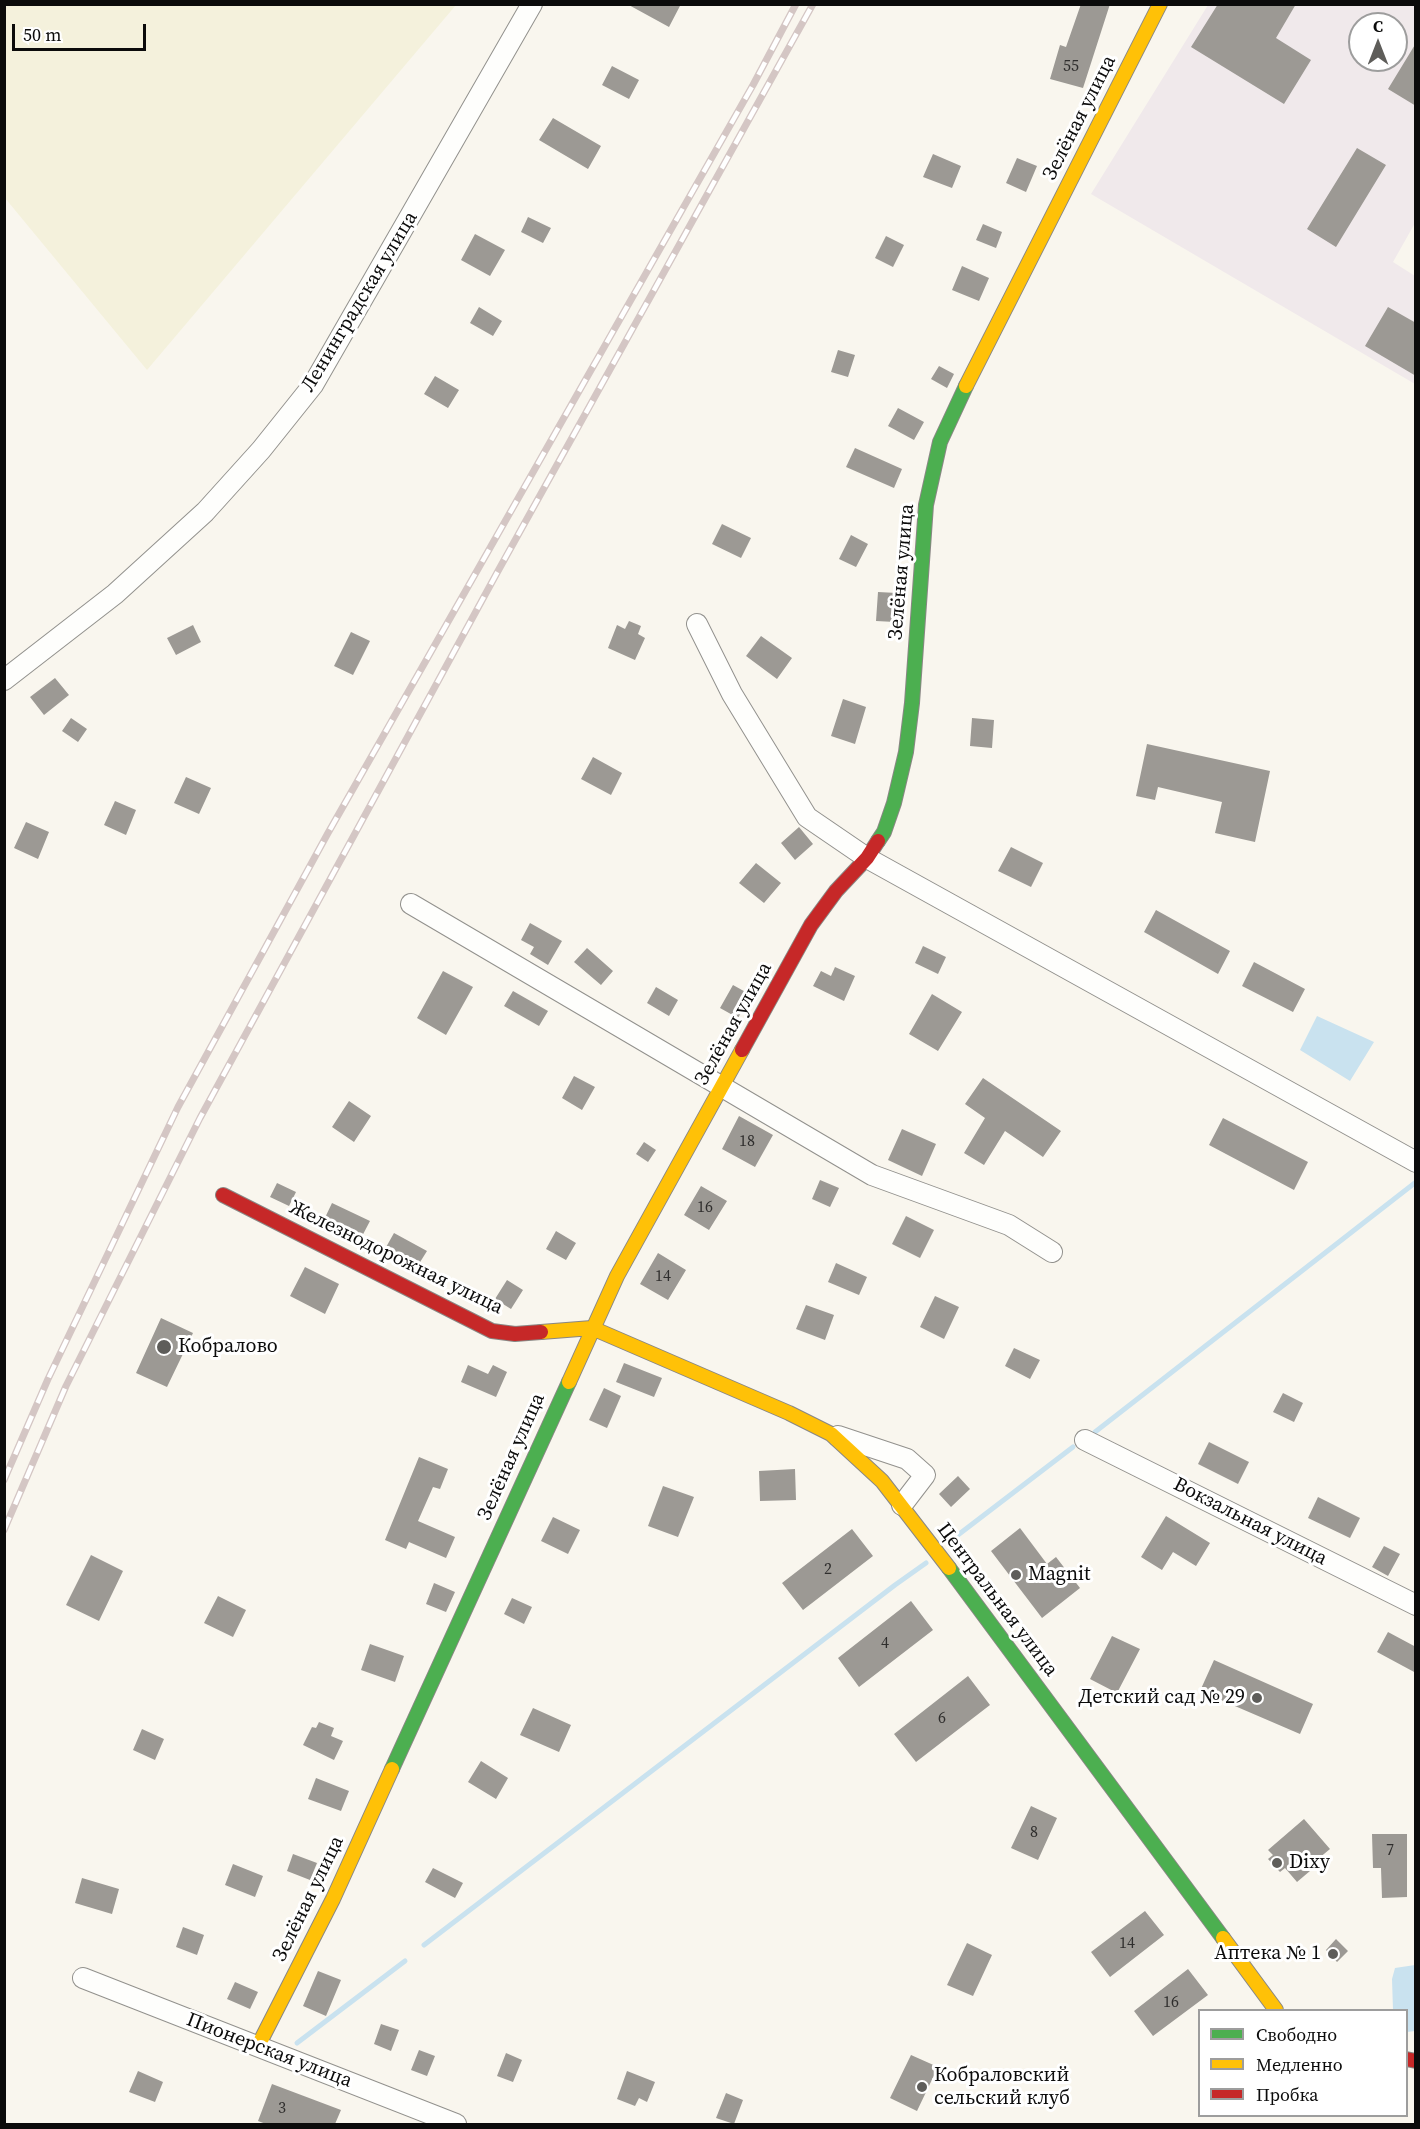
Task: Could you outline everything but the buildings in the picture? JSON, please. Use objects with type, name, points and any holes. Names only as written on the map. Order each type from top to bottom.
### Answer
[{"type":"street","name":"Ленинградская улица","points":[[4,680],[118,591],[205,512],[261,450],[313,385],[532,4]]},
{"type":"street","name":"Зелёная улица","points":[[258,2046],[333,1899],[617,1276],[811,925],[836,891],[867,858],[884,832],[894,803],[906,752],[912,703],[926,505],[940,442],[961,396],[1160,4]]},
{"type":"street","points":[[697,624],[732,694],[807,817],[867,858],[1416,1162]]},
{"type":"street","points":[[411,904],[872,1175],[1009,1224],[1052,1252]]},
{"type":"street","name":"Железнодорожная улица","points":[[223,1195],[492,1330],[515,1334],[592,1328]]},
{"type":"street","name":"Центральная улица","points":[[592,1328],[789,1413],[831,1434],[882,1481],[1275,2009]]},
{"type":"street","points":[[831,1434],[907,1459],[925,1475],[902,1505]]},
{"type":"street","name":"Вокзальная улица","points":[[1085,1440],[1416,1605]]},
{"type":"street","name":"Пионерская улица","points":[[83,1978],[456,2124]]},
{"type":"shaded area","points":[[4,5],[456,5],[147,370],[5,198]]},
{"type":"shaded area","points":[[1208,5],[1415,5],[1415,223],[1393,262],[1415,276],[1415,384],[1091,194]]},
{"type":"water","points":[[1317,1016],[1374,1042],[1350,1081],[1300,1050]]},
{"type":"water","points":[[1415,1965],[1415,2031],[1408,2032],[1408,2009],[1393,2009],[1392,1979],[1395,1968]]},
{"type":"waterway","points":[[1095,1432],[1416,1182]]},
{"type":"waterway","points":[[954,1538],[1073,1447]]},
{"type":"waterway","points":[[424,1945],[926,1563]]},
{"type":"waterway","points":[[297,2043],[405,1961]]},
{"type":"railway","points":[[4,1480],[48,1379],[178,1107],[328,833],[753,85],[796,4]]},
{"type":"railway","points":[[4,1530],[66,1386],[200,1118],[498,571],[813,4]]},
{"type":"traffic: fast","points":[[878,841],[884,832],[894,803],[906,752],[912,703],[926,505],[940,442],[966,386]]},
{"type":"traffic: fast","points":[[392,1769],[569,1382]]},
{"type":"traffic: fast","points":[[949,1568],[1223,1938]]},
{"type":"traffic: slow","points":[[966,386],[1160,4]]},
{"type":"traffic: slow","points":[[569,1382],[617,1276],[742,1050]]},
{"type":"traffic: slow","points":[[541,1332],[592,1328],[789,1413],[831,1434],[882,1481],[949,1568]]},
{"type":"traffic: slow","points":[[258,2046],[333,1899],[392,1769]]},
{"type":"traffic: slow","points":[[1223,1938],[1275,2009]]},
{"type":"traffic: jam","points":[[742,1050],[811,925],[836,891],[867,858],[878,841]]},
{"type":"traffic: jam","points":[[223,1195],[492,1331],[515,1334],[541,1332]]},
{"type":"traffic: jam","points":[[1408,2059],[1416,2061]]},
{"type":"place","name":"Кобралово","points":[[164,1347]]},
{"type":"place","name":"Magnit","points":[[1016,1575]]},
{"type":"place","name":"Детский сад № 29","points":[[1257,1698]]},
{"type":"place","name":"Dixy","points":[[1277,1863]]},
{"type":"place","name":"Аптека № 1","points":[[1333,1954]]},
{"type":"place","name":"Кобраловский сельский клуб","points":[[922,2087]]}]
